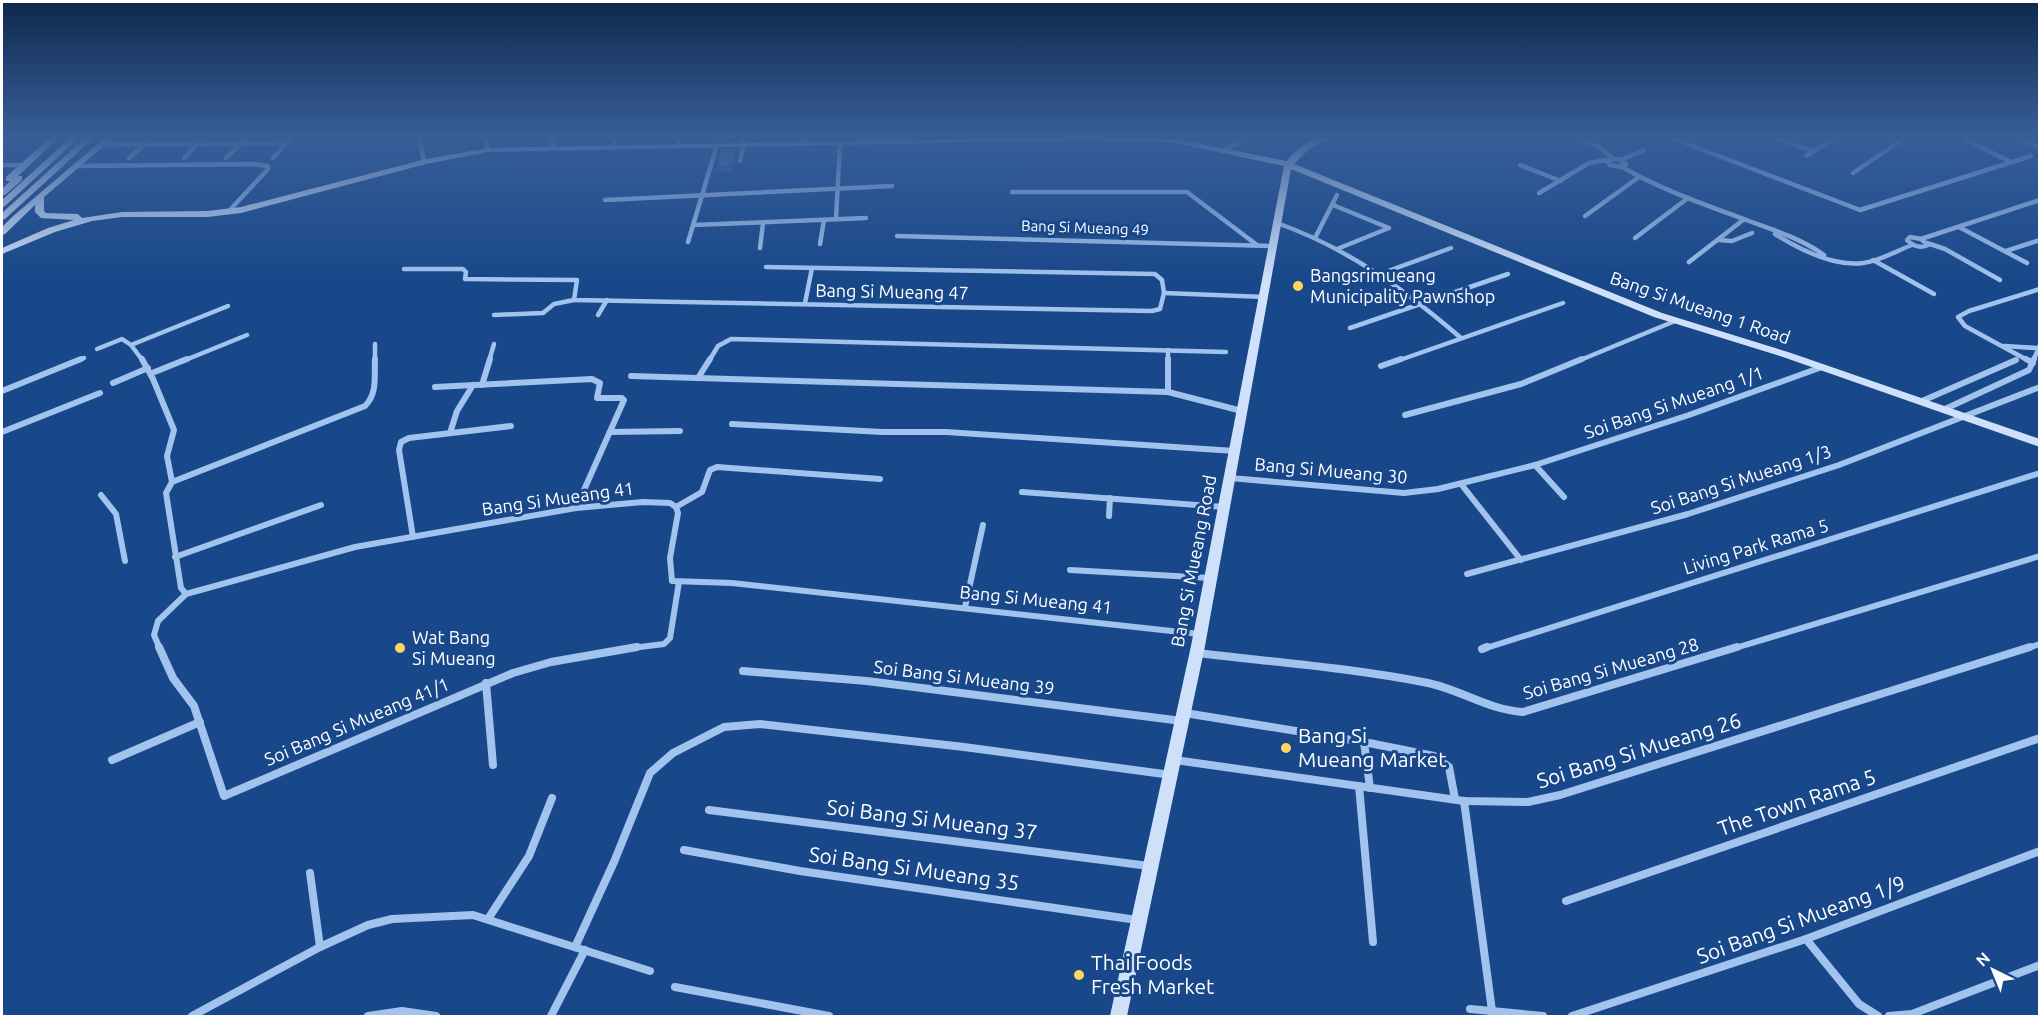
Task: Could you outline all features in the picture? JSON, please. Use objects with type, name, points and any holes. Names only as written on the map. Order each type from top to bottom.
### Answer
[{"type":"street","points":[[2,193],[14,183]]},
{"type":"street","points":[[2,204],[26,183]]},
{"type":"street","points":[[2,217],[40,183]]},
{"type":"street","points":[[2,232],[52,183]]},
{"type":"street","points":[[21,211],[58,183]]},
{"type":"street","points":[[228,212],[255,183]]},
{"type":"street","name":"Bang Si Mueang 1 Road","points":[[168,216],[228,212],[344,183]]},
{"type":"street","points":[[688,242],[706,183]]},
{"type":"street","points":[[836,219],[838,183]]},
{"type":"street","name":"Bang Si Mueang Road","points":[[1119,1017],[1175,759],[1285,183]]},
{"type":"street","name":"Bang Si Mueang 1 Road","points":[[1331,183],[1676,321],[1822,367],[2040,443]]},
{"type":"street","points":[[1539,193],[1558,183]]},
{"type":"street","points":[[1585,216],[1631,183]]},
{"type":"street","points":[[1652,183],[1766,229],[1781,238],[1853,264],[1873,260],[1912,245],[1924,247],[1928,245],[1927,243]]},
{"type":"street","points":[[1788,183],[1860,210],[1946,183]]},
{"type":"street","points":[[605,200],[892,186]]},
{"type":"street","points":[[1012,192],[1181,190],[1200,199],[1224,222],[1257,246]]},
{"type":"street","points":[[1316,236],[1337,195]]},
{"type":"street","points":[[39,197],[39,212],[44,216],[168,216]]},
{"type":"street","points":[[1635,238],[1688,198]]},
{"type":"street","points":[[1912,245],[1907,239],[1921,239],[2040,200]]},
{"type":"street","points":[[1333,205],[1389,228],[1337,249]]},
{"type":"street","points":[[4,250],[71,224],[104,216]]},
{"type":"street","points":[[4,250],[75,228],[168,216]]},
{"type":"street","points":[[693,225],[866,218]]},
{"type":"street","points":[[820,244],[824,220]]},
{"type":"street","points":[[1689,262],[1743,220]]},
{"type":"street","points":[[760,248],[764,223]]},
{"type":"street","points":[[1277,223],[1316,236],[1380,274],[1422,304],[1461,338]]},
{"type":"street","points":[[1959,227],[2027,263]]},
{"type":"street","points":[[1719,240],[1732,241],[1752,233]]},
{"type":"street","name":"Bang Si Mueang 49","points":[[897,236],[1273,246]]},
{"type":"street","points":[[1921,239],[1945,249],[2000,279]]},
{"type":"street","points":[[2006,251],[2040,240]]},
{"type":"street","points":[[1380,274],[1451,248]]},
{"type":"street","points":[[1873,260],[1934,294]]},
{"type":"street","points":[[766,267],[1160,276],[1164,293],[1264,297]]},
{"type":"street","points":[[805,303],[812,268]]},
{"type":"street","points":[[404,269],[463,269],[466,273],[465,279],[571,279],[579,284],[573,297],[574,300],[554,304],[543,313],[494,315]]},
{"type":"street","points":[[1350,328],[1508,274]]},
{"type":"street","points":[[2033,363],[1965,326],[1958,317],[1969,311],[2040,289]]},
{"type":"street","name":"Bang Si Mueang 47","points":[[574,300],[1152,311],[1160,309],[1164,293]]},
{"type":"street","points":[[598,315],[606,300]]},
{"type":"street","points":[[1381,366],[1563,303]]},
{"type":"street","points":[[131,345],[228,306]]},
{"type":"street","points":[[1405,415],[1521,384],[1676,321]]},
{"type":"street","points":[[113,383],[247,335]]},
{"type":"street","points":[[97,349],[122,339],[131,345],[150,371],[174,429],[168,443],[165,466],[172,482]]},
{"type":"street","points":[[698,378],[717,346],[731,339],[1226,352]]},
{"type":"street","points":[[186,594],[181,588],[175,558],[166,493],[172,482],[365,405],[372,399],[374,392],[375,344]]},
{"type":"street","points":[[482,385],[494,344]]},
{"type":"street","points":[[1945,409],[2029,370],[2038,347],[2001,346]]},
{"type":"street","points":[[1168,350],[1168,392]]},
{"type":"street","points":[[2,391],[84,358]]},
{"type":"street","points":[[1922,401],[2016,360]]},
{"type":"street","name":"Soi Bang Si Mueang 1/1","points":[[1535,465],[1689,415],[1822,367]]},
{"type":"street","points":[[631,376],[1168,392],[1242,411]]},
{"type":"street","points":[[435,387],[598,380],[600,383],[597,398],[624,400],[576,508]]},
{"type":"street","points":[[450,433],[457,411],[473,385]]},
{"type":"street","name":"Soi Bang Si Mueang 1/3","points":[[1467,574],[1731,500],[1839,465],[2040,387]]},
{"type":"street","points":[[2,432],[100,393]]},
{"type":"street","points":[[732,424],[882,432],[946,432],[1235,451]]},
{"type":"street","points":[[413,537],[403,481],[400,443],[409,438],[511,426]]},
{"type":"street","points":[[610,432],[680,431]]},
{"type":"street","points":[[2029,439],[2040,435]]},
{"type":"street","points":[[1535,465],[1564,497]]},
{"type":"street","name":"Bang Si Mueang 30","points":[[1230,478],[1418,493],[1535,465]]},
{"type":"street","points":[[679,582],[672,581],[670,578],[678,513],[676,507],[702,492],[710,470],[717,467],[880,479]]},
{"type":"street","name":"Living Park Rama 5","points":[[1482,649],[2040,473]]},
{"type":"street","points":[[1461,484],[1521,560]]},
{"type":"street","points":[[1022,492],[1224,507]]},
{"type":"street","points":[[101,495],[116,514],[125,561]]},
{"type":"street","points":[[1109,516],[1110,498]]},
{"type":"street","name":"Bang Si Mueang 41","points":[[186,594],[328,554],[576,508],[643,502],[670,502],[676,507]]},
{"type":"street","points":[[175,558],[321,505]]},
{"type":"street","points":[[965,608],[982,525]]},
{"type":"street","name":"Soi Bang Si Mueang 28","points":[[1196,653],[1413,680],[1460,691],[1500,710],[1523,712],[2040,556]]},
{"type":"street","points":[[1070,570],[1211,578]]},
{"type":"street","name":"Bang Si Mueang 41","points":[[679,582],[732,584],[1199,634]]},
{"type":"street","name":"Soi Bang Si Mueang 41/1","points":[[186,594],[158,621],[154,635],[173,678],[194,706],[224,796],[486,683],[551,662],[614,650],[664,644],[670,638],[679,582]]},
{"type":"street","name":"Soi Bang Si Mueang 26","points":[[1175,759],[1460,800],[1528,802],[1560,795],[2040,644]]},
{"type":"street","name":"Soi Bang Si Mueang 39","points":[[742,671],[867,681],[1183,717],[1364,742],[1434,756],[1444,761],[1449,767],[1460,800]]},
{"type":"street","points":[[486,683],[493,765]]},
{"type":"street","points":[[112,760],[200,722]]},
{"type":"street","points":[[575,947],[626,834],[643,785],[650,772],[659,763],[683,748],[724,727],[760,724],[964,747],[1171,775]]},
{"type":"street","name":"The Town Rama 5","points":[[1566,901],[2040,738]]},
{"type":"street","points":[[1364,742],[1370,788]]},
{"type":"street","points":[[1359,786],[1373,942]]},
{"type":"street","points":[[488,920],[529,856],[552,798]]},
{"type":"street","points":[[1460,800],[1492,1011]]},
{"type":"street","name":"Soi Bang Si Mueang 37","points":[[709,810],[1151,866]]},
{"type":"street","name":"Soi Bang Si Mueang 35","points":[[684,850],[800,871],[1139,920]]},
{"type":"street","name":"Soi Bang Si Mueang 1/9","points":[[1572,1017],[1806,939],[2040,851]]},
{"type":"street","points":[[310,873],[320,947]]},
{"type":"street","points":[[192,1017],[320,947],[368,924],[392,919],[473,915],[650,971]]},
{"type":"street","points":[[1806,939],[1859,1004],[1878,1017]]},
{"type":"street","points":[[551,1017],[585,950]]},
{"type":"street","points":[[1890,1017],[1912,1014],[2040,965]]},
{"type":"street","points":[[675,987],[829,1017]]},
{"type":"street","points":[[1470,1010],[1543,1017]]},
{"type":"street","points":[[368,1017],[394,1011],[425,1012],[436,1017]]},
{"type":"place","name":"Bangsrimueang Municipality Pawnshop","points":[[1298,286]]},
{"type":"place","name":"Wat Bang Si Mueang","points":[[400,648]]},
{"type":"place","name":"Bang Si Mueang Market","points":[[1286,748]]},
{"type":"place","name":"Thai Foods Fresh Market","points":[[1079,975]]}]
